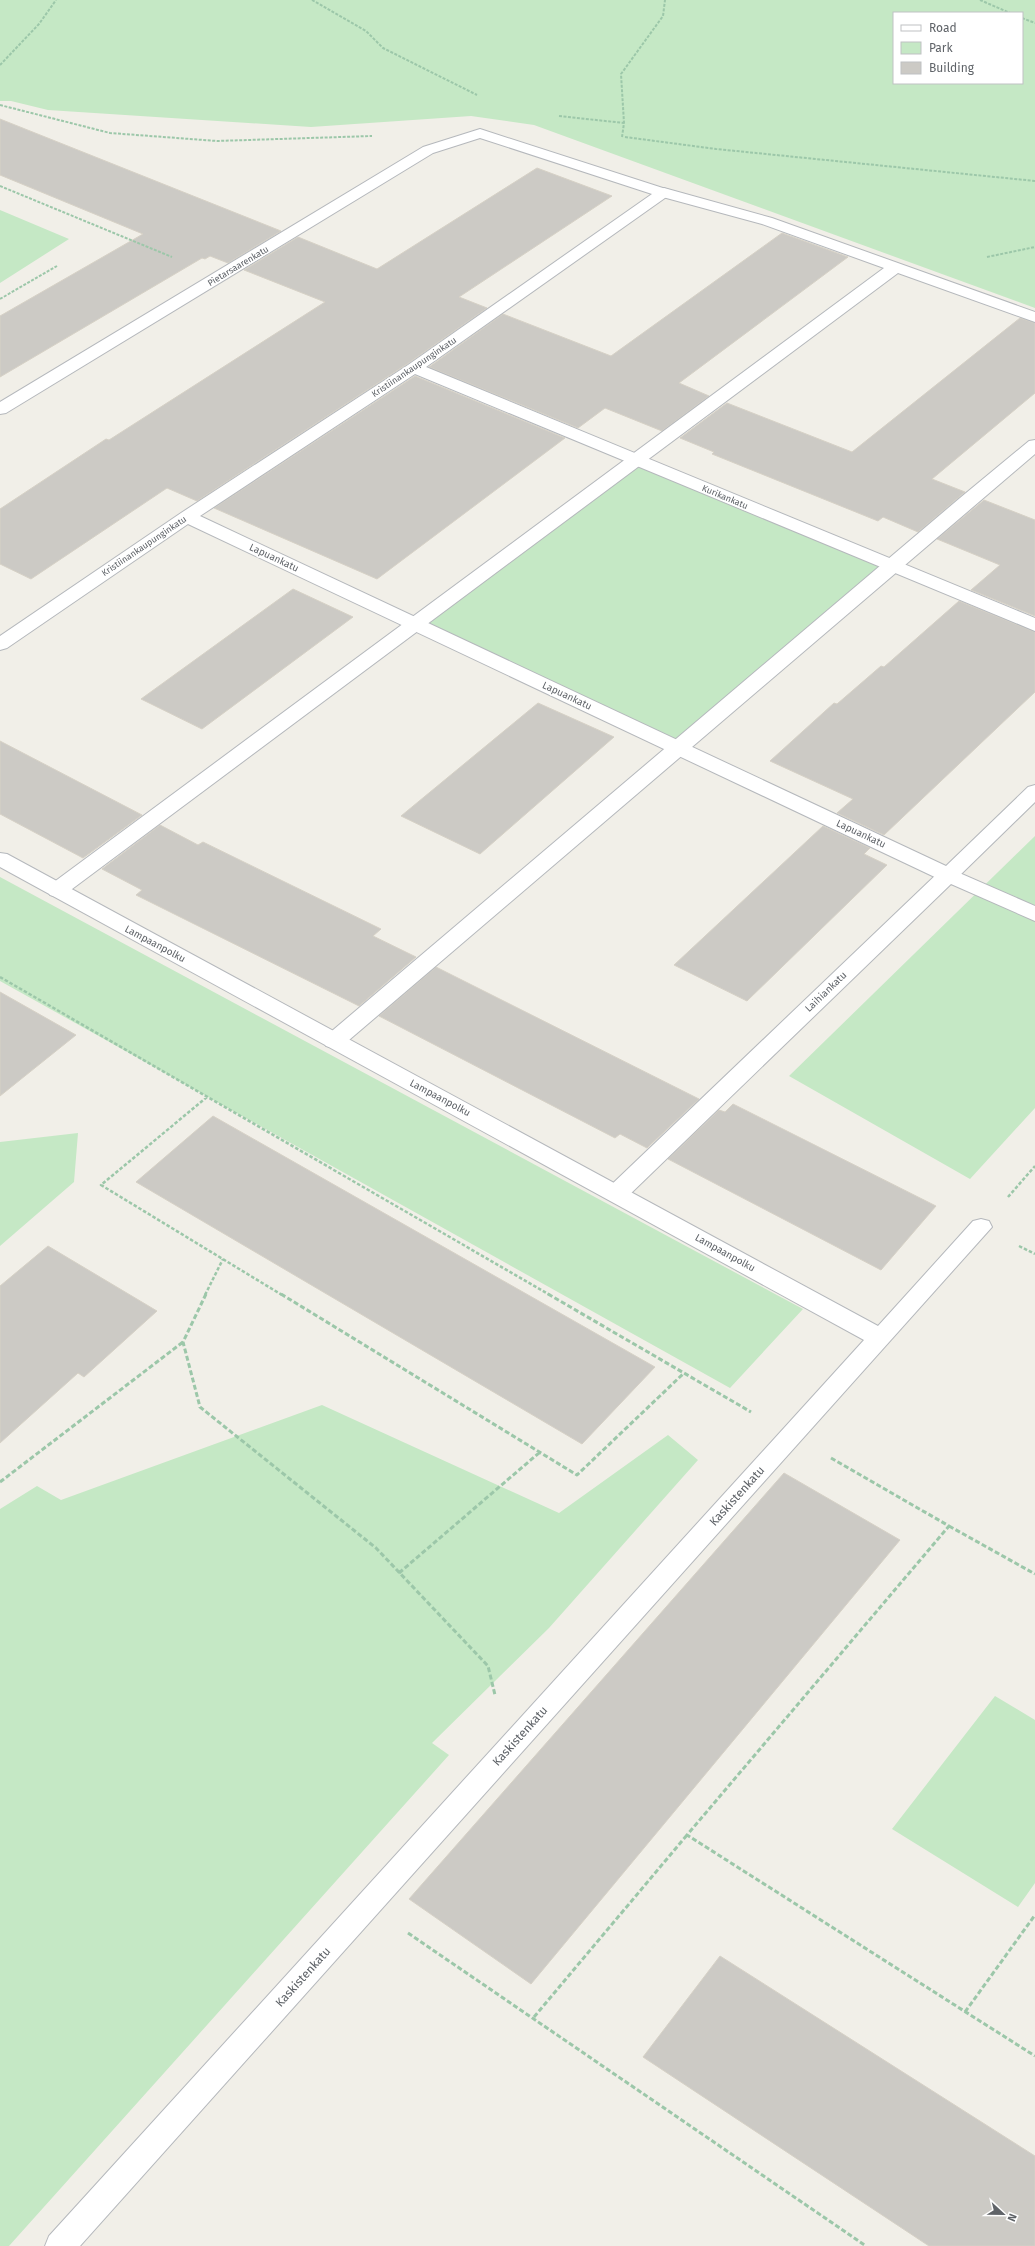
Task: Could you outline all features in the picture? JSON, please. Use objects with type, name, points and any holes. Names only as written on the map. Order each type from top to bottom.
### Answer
[{"type":"street","name":"Pietarsaarenkatu","points":[[0,409],[428,150],[480,133],[664,193]]},
{"type":"street","points":[[664,193],[767,221],[1035,317]]},
{"type":"street","name":"Kristiinankaupunginkatu","points":[[0,644],[187,517],[414,368],[664,193]]},
{"type":"street","points":[[56,890],[896,267]]},
{"type":"street","name":"Kurikankatu","points":[[414,368],[1035,625]]},
{"type":"street","points":[[334,1040],[1035,445]]},
{"type":"street","name":"Lapuankatu","points":[[187,517],[948,875],[1035,914]]},
{"type":"street","name":"Laihiankatu","points":[[616,1193],[1035,791]]},
{"type":"street","name":"Lampaanpolku","points":[[0,860],[616,1193],[880,1338]]},
{"type":"street","name":"Kaskistenkatu","points":[[60,2246],[981,1227]]},
{"type":"path","points":[[0,65],[39,24],[56,0]]},
{"type":"path","points":[[312,0],[366,31],[383,48],[399,58],[483,97]]},
{"type":"path","points":[[622,137],[624,123],[621,74],[663,16],[665,0]]},
{"type":"path","points":[[980,0],[1008,12]]},
{"type":"path","points":[[1023,18],[1035,23]]},
{"type":"path","points":[[558,116],[624,123]]},
{"type":"path","points":[[0,186],[220,277]]},
{"type":"path","points":[[0,299],[57,266]]},
{"type":"path","points":[[0,977],[949,1526],[1035,1574]]},
{"type":"path","points":[[207,1097],[100,1185],[577,1475],[684,1373]]},
{"type":"path","points":[[0,1482],[183,1342],[223,1259]]},
{"type":"path","points":[[183,1342],[200,1407],[376,1548],[488,1666],[508,1750]]},
{"type":"path","points":[[399,1573],[540,1452]]},
{"type":"path","points":[[534,2017],[949,1526]]},
{"type":"path","points":[[687,1835],[1035,2056]]},
{"type":"path","points":[[367,1906],[534,2017],[866,2246]]},
{"type":"path","points":[[965,2012],[1035,1915]]},
{"type":"green space","points":[[0,0],[1035,0],[1035,308],[534,125],[471,116],[311,127],[48,110],[11,101],[0,101]]},
{"type":"green space","points":[[0,210],[69,239],[0,283]]},
{"type":"green space","points":[[636,460],[891,566],[678,748],[415,624]]},
{"type":"green space","points":[[1035,836],[1035,1108],[970,1179],[789,1076]]},
{"type":"green space","points":[[0,877],[803,1309],[730,1388],[0,981]]},
{"type":"green space","points":[[78,1133],[74,1182],[0,1246],[0,1142]]},
{"type":"green space","points":[[322,1405],[559,1513],[668,1435],[698,1460],[549,1628],[432,1743],[449,1755],[9,2246],[0,2246],[0,1509],[37,1486],[61,1500]]},
{"type":"green space","points":[[995,1696],[1035,1720],[1035,1883],[1018,1907],[892,1829]]},
{"type":"building","points":[[0,119],[281,231],[228,263],[210,256],[205,259],[202,258],[0,377],[0,316],[143,234],[0,175]]},
{"type":"building","points":[[537,168],[612,196],[459,297],[487,308],[407,364],[197,501],[167,488],[31,579],[0,564],[0,509],[106,439],[109,440],[325,302],[244,270],[298,237],[377,269]]},
{"type":"building","points":[[782,233],[848,257],[679,383],[709,396],[662,431],[605,408],[578,428],[429,367],[503,314],[611,356]]},
{"type":"building","points":[[1020,318],[1035,323],[1035,393],[932,479],[965,492],[918,532],[883,517],[878,521],[712,454],[714,452],[680,438],[727,403],[852,452]]},
{"type":"building","points":[[415,376],[565,438],[377,579],[214,508]]},
{"type":"building","points":[[984,500],[1035,520],[1035,616],[971,590],[1000,565],[937,539]]},
{"type":"building","points":[[293,589],[353,617],[202,729],[141,699]]},
{"type":"building","points":[[959,601],[1035,632],[1035,692],[884,835],[837,813],[853,799],[770,761],[834,703],[837,704],[881,666],[884,667]]},
{"type":"building","points":[[538,703],[614,737],[480,854],[401,816]]},
{"type":"building","points":[[0,741],[142,815],[83,858],[0,814]]},
{"type":"building","points":[[160,825],[198,845],[203,842],[381,929],[373,936],[416,957],[359,1006],[136,895],[142,890],[102,869]]},
{"type":"building","points":[[823,826],[870,848],[864,854],[887,865],[747,1001],[674,965]]},
{"type":"building","points":[[436,967],[699,1099],[647,1148],[620,1134],[615,1138],[379,1016]]},
{"type":"building","points":[[0,992],[76,1035],[0,1096]]},
{"type":"building","points":[[733,1104],[936,1206],[881,1270],[668,1159],[719,1110],[725,1112]]},
{"type":"building","points":[[213,1116],[655,1367],[582,1444],[136,1182]]},
{"type":"building","points":[[48,1246],[157,1311],[84,1377],[78,1373],[0,1443],[0,1286]]},
{"type":"building","points":[[784,1473],[900,1540],[531,1984],[409,1899]]},
{"type":"building","points":[[720,1956],[1035,2156],[1035,2246],[929,2246],[643,2057]]}]
